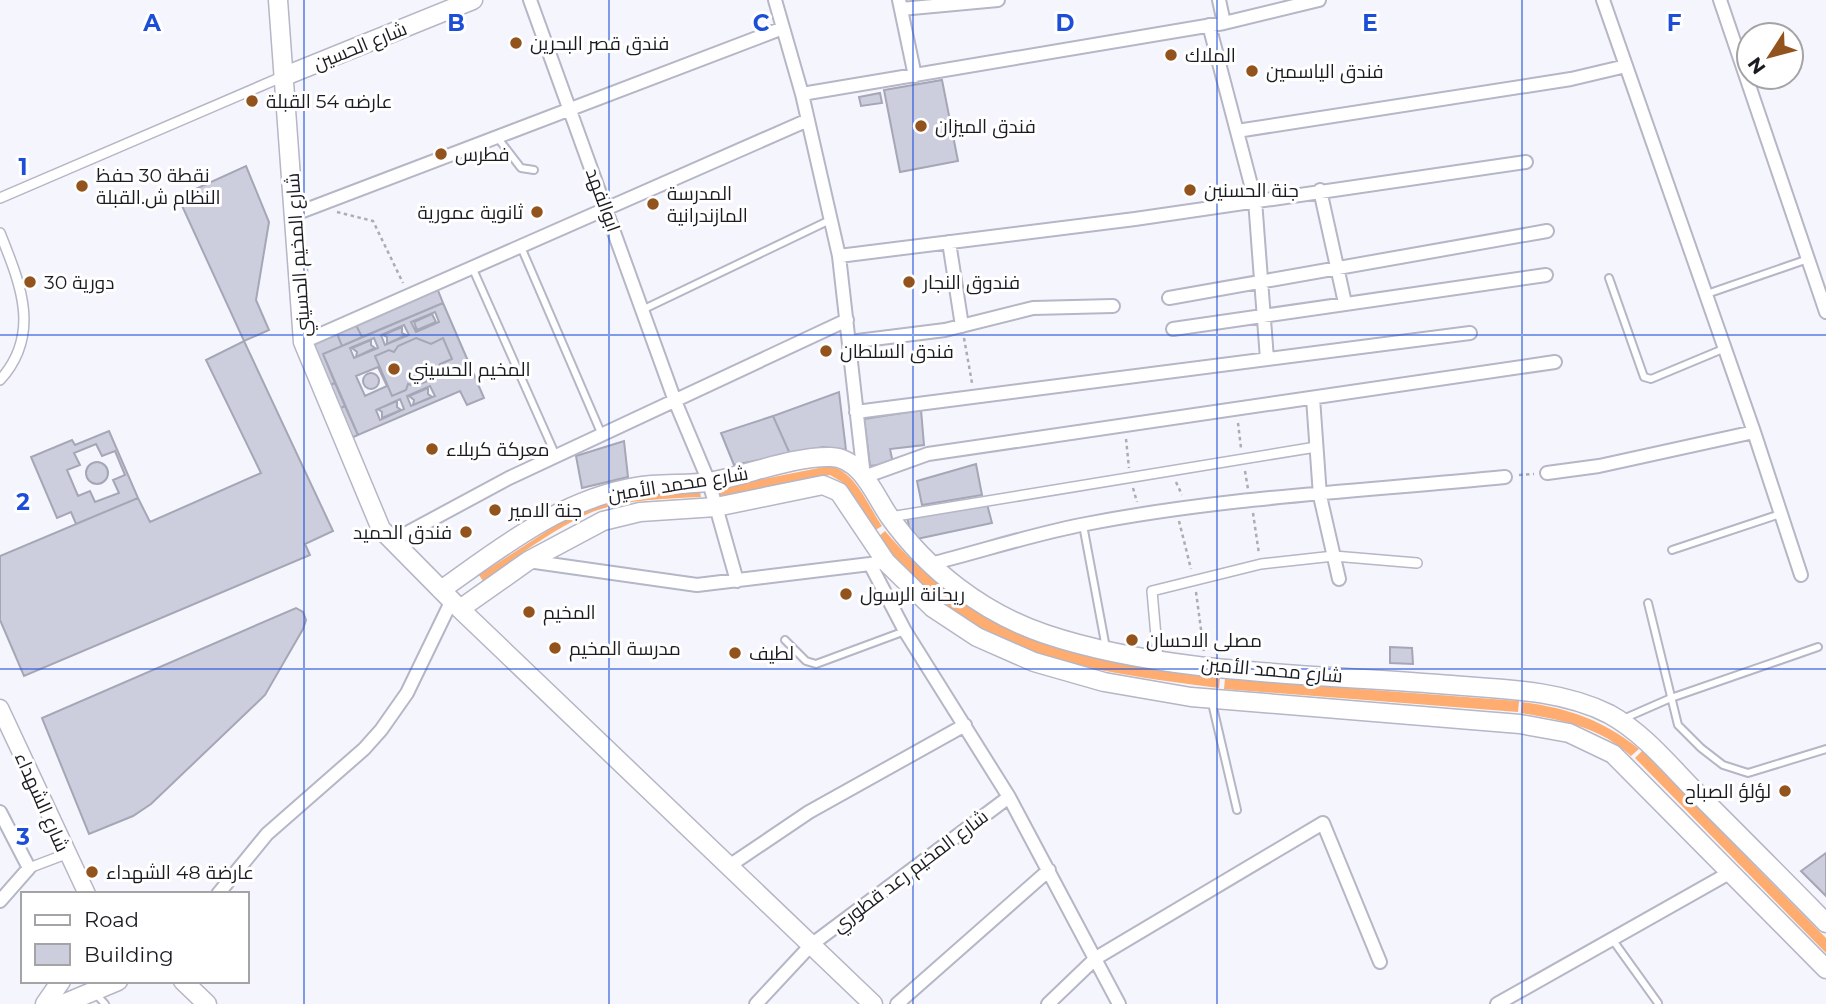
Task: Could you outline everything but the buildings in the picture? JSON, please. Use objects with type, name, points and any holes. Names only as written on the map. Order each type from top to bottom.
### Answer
[{"type":"main road","name":"شارع المخيم الحسيني","points":[[278,0],[303,342],[376,516],[392,541],[451,600],[873,1004]]},
{"type":"main road","name":"شارع الحسين","points":[[285,76],[473,0]]},
{"type":"main road","name":"شارع محمد الأمين","points":[[451,600],[527,530],[578,503],[637,487],[709,482],[824,457],[849,462],[864,477],[890,517],[930,564],[971,597],[1018,623],[1069,641],[1158,659],[1519,691],[1576,701],[1620,721],[1651,746],[1826,923]]},
{"type":"main road","name":"شارع محمد الأمين","points":[[451,600],[587,528],[619,516],[657,509],[716,507],[818,485],[828,486],[842,496],[878,563],[933,608],[1004,651],[1104,682],[1211,699],[1520,724],[1569,733],[1613,754],[1826,969]]},
{"type":"main road","points":[[45,1004],[60,983]]},
{"type":"main road","points":[[63,1004],[96,1000],[116,983]]},
{"type":"main road","points":[[185,983],[207,1004]]},
{"type":"street","name":"ابوالفهد","points":[[530,0],[675,401],[709,482]]},
{"type":"street","points":[[775,0],[802,94],[839,256],[864,477],[928,454],[1555,362]]},
{"type":"street","points":[[915,76],[900,5],[998,0]]},
{"type":"street","points":[[1219,0],[1224,23]]},
{"type":"street","points":[[802,94],[1224,23],[1319,0]]},
{"type":"street","points":[[1603,0],[1704,295],[1755,432],[1801,575]]},
{"type":"street","points":[[1720,0],[1826,312]]},
{"type":"street","points":[[1209,25],[1255,200],[1267,359]]},
{"type":"street","points":[[295,214],[783,28]]},
{"type":"street","points":[[1237,131],[1571,79],[1626,66]]},
{"type":"street","points":[[0,198],[285,76]]},
{"type":"street","points":[[303,342],[808,120]]},
{"type":"street","points":[[839,256],[1526,162]]},
{"type":"street","points":[[1320,190],[1345,303]]},
{"type":"street","points":[[1169,298],[1547,231]]},
{"type":"street","points":[[0,233],[21,285],[26,312],[19,350],[0,380]]},
{"type":"street","points":[[949,242],[962,326]]},
{"type":"street","points":[[1173,329],[1264,318],[1345,303],[1546,275]]},
{"type":"street","points":[[849,342],[962,326],[1032,308],[1113,306]]},
{"type":"street","points":[[392,541],[556,456],[847,320]]},
{"type":"street","points":[[856,412],[1470,333]]},
{"type":"street","points":[[1313,398],[1320,496],[1339,579]]},
{"type":"street","points":[[1547,473],[1599,466],[1755,432]]},
{"type":"street","points":[[890,517],[1316,447]]},
{"type":"street","points":[[930,564],[1083,525],[1188,508],[1261,498],[1320,496],[1505,477]]},
{"type":"street","points":[[709,482],[737,580]]},
{"type":"street","points":[[1158,659],[1152,591],[1261,565],[1334,556],[1417,563]]},
{"type":"street","points":[[528,561],[697,585],[878,563],[905,631],[1009,797],[1119,1004]]},
{"type":"street","points":[[220,892],[267,834],[355,758],[381,730],[413,683],[451,600]]},
{"type":"street","name":"شارع الشهداء","points":[[0,711],[86,892]]},
{"type":"street","points":[[729,866],[809,812],[965,725]]},
{"type":"street","name":"شارع المخيم رعد قطوري","points":[[756,1004],[811,945],[1009,797]]},
{"type":"street","points":[[0,812],[4,832],[29,868]]},
{"type":"street","points":[[1048,1004],[1096,958],[1323,822],[1380,962]]},
{"type":"street","points":[[0,901],[29,868],[66,854]]},
{"type":"street","points":[[897,1004],[1049,870]]},
{"type":"street","points":[[1497,1004],[1731,872]]},
{"type":"lane","points":[[497,137],[521,168],[534,170]]},
{"type":"lane","points":[[642,310],[832,219]]},
{"type":"lane","points":[[521,246],[602,435]]},
{"type":"lane","points":[[1704,295],[1808,259]]},
{"type":"lane","points":[[472,267],[556,456]]},
{"type":"lane","points":[[1609,278],[1644,377],[1651,379],[1723,349]]},
{"type":"lane","points":[[1672,550],[1780,514]]},
{"type":"lane","points":[[1083,525],[1107,650]]},
{"type":"lane","points":[[1648,603],[1678,725],[1701,748],[1723,765],[1748,774],[1826,749]]},
{"type":"lane","points":[[785,640],[806,662],[816,664],[905,631]]},
{"type":"lane","points":[[1620,721],[1671,698],[1818,647]]},
{"type":"lane","points":[[1211,699],[1237,810]]},
{"type":"lane","points":[[1612,939],[1658,1003]]},
{"type":"path","points":[[314,207],[373,221],[409,295]]},
{"type":"path","points":[[962,326],[975,397]]},
{"type":"path","points":[[1171,470],[1188,508]]},
{"type":"path","points":[[1505,477],[1547,473]]},
{"type":"shaded area","points":[[829,466],[854,481],[882,526],[874,531],[842,482],[830,475],[720,496],[718,488]]},
{"type":"shaded area","points":[[699,488],[701,497],[641,501],[597,510],[557,530],[483,581],[479,575],[581,509],[618,497]]},
{"type":"shaded area","points":[[885,531],[922,570],[959,601],[997,623],[1036,640],[1078,652],[1220,678],[1219,688],[1100,670],[1011,644],[971,623],[928,590],[878,537]]},
{"type":"shaded area","points":[[1225,679],[1519,701],[1518,712],[1224,689]]},
{"type":"shaded area","points":[[1522,702],[1584,717],[1612,730],[1639,749],[1631,756],[1593,731],[1566,722],[1521,713]]},
{"type":"shaded area","points":[[1642,751],[1826,938],[1826,953],[1635,758]]},
{"type":"place","name":"فندق قصر البحرين","points":[[516,43]]},
{"type":"place","name":"الملاك","points":[[1171,55]]},
{"type":"place","name":"فندق الياسمين","points":[[1252,71]]},
{"type":"place","name":"عارضه 54 القبلة","points":[[252,101]]},
{"type":"place","name":"فندق الميزان","points":[[921,126]]},
{"type":"place","name":"فطرس","points":[[441,154]]},
{"type":"place","name":"نقطة 30 حفظ النظام ش.القبلة","points":[[82,186]]},
{"type":"place","name":"جنة الحسنين","points":[[1190,190]]},
{"type":"place","name":"المدرسة المازندرانية","points":[[653,204]]},
{"type":"place","name":"ثانوية عمورية","points":[[537,212]]},
{"type":"place","name":"دورية 30","points":[[30,282]]},
{"type":"place","name":"فندوق النجار","points":[[909,282]]},
{"type":"place","name":"فندق السلطان","points":[[826,351]]},
{"type":"place","name":"المخيم الحسيني","points":[[394,369]]},
{"type":"place","name":"معركة كربلاء","points":[[432,449]]},
{"type":"place","name":"جنة الامير","points":[[495,510]]},
{"type":"place","name":"فندق الحميد","points":[[466,532]]},
{"type":"place","name":"ريحانة الرسول","points":[[846,594]]},
{"type":"place","name":"المخيم","points":[[529,612]]},
{"type":"place","name":"مصلى الاحسان","points":[[1132,640]]},
{"type":"place","name":"مدرسة المخيم","points":[[555,648]]},
{"type":"place","name":"لطيف","points":[[735,653]]},
{"type":"place","name":"لؤلؤ الصباح","points":[[1785,791]]},
{"type":"place","name":"عارضة 48 الشهداء","points":[[92,872]]}]
